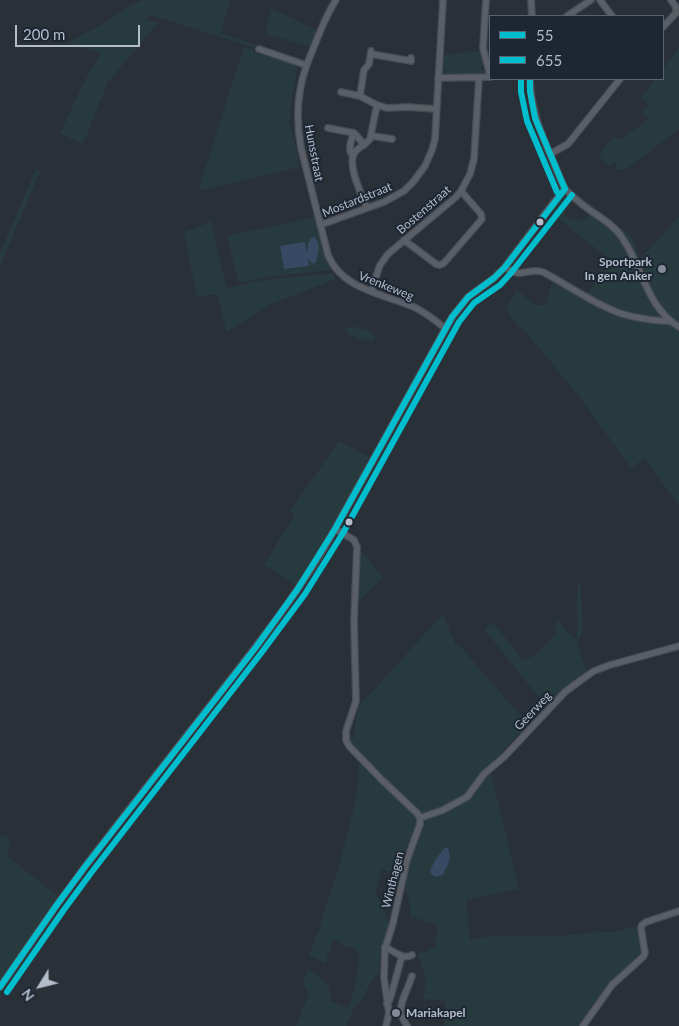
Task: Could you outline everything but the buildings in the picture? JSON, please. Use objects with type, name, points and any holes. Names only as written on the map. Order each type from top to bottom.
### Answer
[{"type":"street","name":"Hunsstraat","points":[[320,225],[298,131],[299,99],[306,65],[326,18],[336,0]]},
{"type":"street","name":"Mostardstraat","points":[[320,225],[391,199],[411,185],[419,175],[433,145],[443,0]]},
{"type":"street","points":[[486,0],[483,48],[489,72]]},
{"type":"street","points":[[531,0],[532,15]]},
{"type":"street","points":[[568,15],[591,0]]},
{"type":"street","points":[[600,0],[611,15]]},
{"type":"street","points":[[664,26],[676,13],[676,7],[671,0]]},
{"type":"street","points":[[259,49],[306,65]]},
{"type":"street","points":[[360,96],[364,70],[369,64],[371,53],[411,61],[411,58]]},
{"type":"street","points":[[438,78],[489,76]]},
{"type":"street","name":"Bostenstraat","points":[[370,291],[388,254],[451,201],[461,191],[470,174],[474,159],[479,78]]},
{"type":"street","points":[[530,80],[534,113],[565,189],[581,204],[618,231],[626,242],[655,304],[670,321],[679,327]]},
{"type":"street","points":[[550,154],[568,144],[619,80]]},
{"type":"street","points":[[341,92],[360,96],[377,106],[387,108],[436,109]]},
{"type":"street","points":[[367,208],[355,178],[353,156],[356,150],[372,136],[377,106]]},
{"type":"street","points":[[328,128],[354,133],[364,144]]},
{"type":"street","points":[[353,156],[350,153],[350,148],[354,133]]},
{"type":"street","points":[[372,136],[392,139]]},
{"type":"street","points":[[0,987],[79,875],[285,608],[312,569],[336,529],[445,328],[458,309],[468,297],[494,278],[505,267],[565,189]]},
{"type":"street","points":[[404,240],[436,264],[444,263],[482,219],[481,214],[461,191]]},
{"type":"street","name":"Vrenkeweg","points":[[320,225],[328,255],[335,268],[348,281],[415,308],[445,328]]},
{"type":"street","points":[[505,267],[516,274],[534,270],[543,272],[621,314],[670,321]]},
{"type":"street","points":[[336,529],[354,540],[357,547],[354,621],[356,701],[346,731],[347,742],[351,749],[420,818]]},
{"type":"street","name":"Geerweg","points":[[420,818],[443,810],[466,797],[484,774],[504,757],[565,692],[586,676],[600,668],[679,646]]},
{"type":"street","name":"Winthagen","points":[[386,1026],[389,1013],[384,978],[386,948],[407,860],[420,824],[420,818]]},
{"type":"street","points":[[583,1026],[614,982],[643,957],[640,928],[642,925],[679,911]]},
{"type":"street","points":[[386,948],[402,956],[412,955]]},
{"type":"street","name":"Winthagen","points":[[388,1005],[402,956]]},
{"type":"street","points":[[407,1026],[401,1015],[401,1007],[412,976]]},
{"type":"street","points":[[388,1005],[401,1007]]},
{"type":"green space","points":[[142,0],[230,0],[221,33],[256,45],[255,48],[149,15],[145,20],[159,22],[108,82],[83,144],[60,133],[84,82],[101,53],[67,43]]},
{"type":"green space","points":[[271,8],[318,31],[312,47],[265,34]]},
{"type":"green space","points":[[244,47],[295,65],[297,68],[291,102],[290,123],[300,167],[198,191]]},
{"type":"green space","points":[[679,48],[679,129],[627,169],[614,170],[617,166],[614,162],[609,166],[598,155],[614,136],[619,140],[649,119],[642,113],[649,104],[641,98],[654,80],[664,80],[664,68]]},
{"type":"green space","points":[[480,51],[484,65],[481,66],[482,70],[485,69],[485,75],[442,75],[443,55]]},
{"type":"green space","points":[[36,169],[40,172],[0,266],[0,253]]},
{"type":"green space","points":[[567,195],[570,198],[565,206],[565,216],[574,221],[576,219],[581,222],[591,213],[607,223],[626,246],[653,304],[665,319],[617,312],[587,294],[613,262],[550,212]]},
{"type":"green space","points":[[315,217],[331,267],[328,270],[261,278],[239,283],[227,236]]},
{"type":"green space","name":"Sportpark In gen Anker","points":[[679,217],[679,323],[667,313],[658,301],[644,273],[644,267],[641,267],[618,229],[619,227],[629,234],[636,245],[635,247],[640,259]]},
{"type":"green space","points":[[211,221],[226,286],[229,288],[268,279],[333,273],[336,279],[271,304],[227,332],[217,294],[197,297],[184,232]]},
{"type":"green space","points":[[553,278],[609,310],[666,322],[679,329],[679,506],[645,458],[631,468],[578,395],[524,330],[518,326],[506,309],[517,290],[534,304],[546,306]]},
{"type":"green space","points":[[352,326],[371,331],[375,339],[373,341],[365,341],[349,335],[345,330]]},
{"type":"green space","points":[[339,441],[369,457],[319,549],[296,585],[264,565],[295,514],[290,511]]},
{"type":"green space","points":[[359,549],[383,577],[357,603]]},
{"type":"green space","points":[[579,578],[583,632],[577,642],[587,674],[548,709],[484,629],[494,623],[523,660],[537,653],[556,634],[555,625],[559,620],[567,632],[577,641],[577,593]]},
{"type":"green space","points":[[443,614],[456,646],[459,645],[530,726],[501,752],[504,754],[470,792],[450,805],[451,809],[470,798],[480,786],[482,780],[519,745],[517,750],[491,773],[519,889],[466,900],[470,940],[490,936],[558,936],[611,932],[640,926],[644,952],[621,974],[582,1026],[444,1026],[446,1001],[423,999],[425,976],[417,954],[436,947],[435,941],[438,926],[410,916],[410,904],[402,877],[382,869],[375,890],[391,926],[381,953],[379,973],[354,1008],[346,1026],[296,1026],[309,993],[303,985],[307,970],[317,975],[328,985],[330,1001],[349,1008],[356,979],[359,956],[355,949],[344,946],[334,939],[325,963],[309,955],[321,925],[325,907],[338,871],[354,808],[359,777],[358,762],[384,783],[346,743],[348,733],[354,739],[358,707]],"holes":[[[443,848],[450,851],[449,860],[443,875],[430,871]]]},
{"type":"green space","points":[[0,836],[8,837],[10,842],[7,851],[9,858],[58,896],[0,980]]},
{"type":"water","points":[[314,237],[319,246],[316,262],[313,264],[308,257],[309,266],[284,269],[280,246],[305,242],[307,254],[308,244],[311,238]]},
{"type":"water","points":[[445,847],[448,848],[449,852],[450,859],[448,865],[443,875],[433,875],[430,871],[435,860]]},
{"type":"transit line","name":"655","points":[[521,80],[521,92],[527,121],[557,192]]},
{"type":"transit line","name":"55","points":[[530,80],[535,118],[565,189]]},
{"type":"transit line","name":"55","points":[[0,987],[84,868],[256,647],[297,590],[335,529],[452,317],[468,297],[494,278],[505,267],[565,189]]},
{"type":"transit line","name":"655","points":[[7,992],[91,873],[305,594],[343,533],[459,322],[474,303],[500,285],[511,273],[572,195]]},
{"type":"place","name":"Sportpark In gen Anker","points":[[662,269]]},
{"type":"place","name":"Mariakapel","points":[[396,1013]]}]
